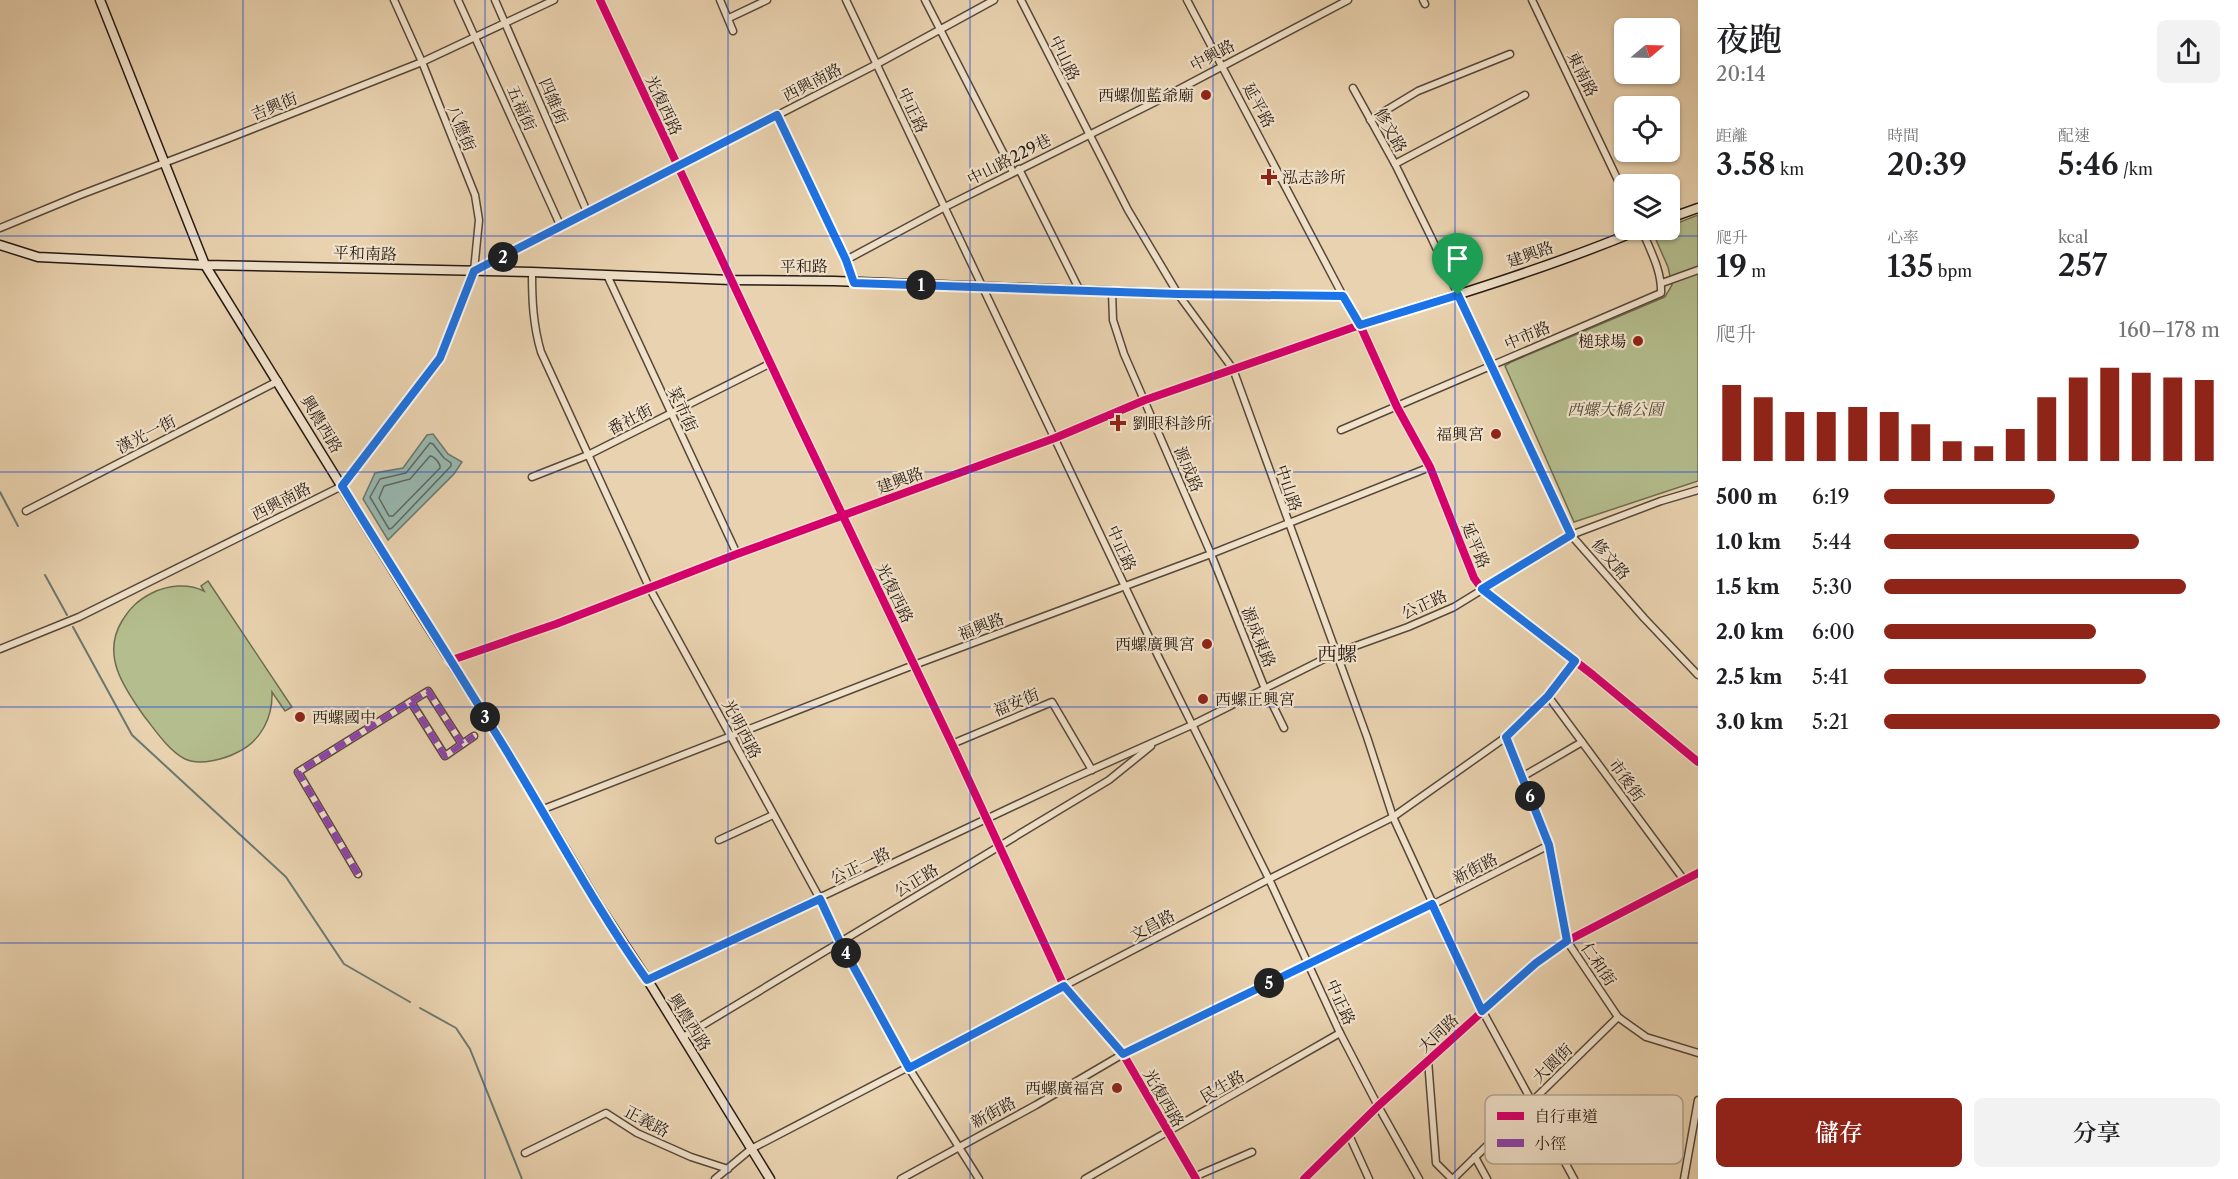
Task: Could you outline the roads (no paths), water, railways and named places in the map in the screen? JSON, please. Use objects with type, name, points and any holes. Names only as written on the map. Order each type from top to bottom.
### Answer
[{"type":"main road","name":"興農西路","points":[[100,0],[205,265],[495,731],[624,947],[683,1037],[770,1179]]},
{"type":"main road","points":[[1680,214],[1698,208]]},
{"type":"main road","name":"建興路","points":[[1360,325],[1458,295],[1615,240]]},
{"type":"main road","name":"平和南路","points":[[0,245],[38,257],[205,265],[532,272],[732,280]]},
{"type":"main road","name":"平和路","points":[[732,280],[1178,294],[1343,296]]},
{"type":"main road","name":"延平路","points":[[1343,296],[1360,325]]},
{"type":"street","name":"八德街","points":[[394,0],[422,62],[475,195],[479,220],[474,271]]},
{"type":"street","name":"五福街","points":[[458,0],[561,227]]},
{"type":"street","name":"四維街","points":[[495,0],[588,214]]},
{"type":"street","name":"吉興街","points":[[0,228],[422,62],[554,0]]},
{"type":"street","name":"光復西路","points":[[600,0],[1064,986],[1123,1054],[1195,1178]]},
{"type":"street","points":[[720,0],[734,31]]},
{"type":"street","points":[[729,18],[767,0]]},
{"type":"street","name":"中正路","points":[[846,0],[980,286],[1192,726],[1269,879],[1340,1033],[1419,1179]]},
{"type":"street","points":[[925,0],[1080,291]]},
{"type":"street","name":"西興南路","points":[[0,649],[60,625],[147,584],[342,486],[440,358],[474,271],[678,168],[994,0]]},
{"type":"street","name":"中山路","points":[[1021,0],[1128,210],[1178,294],[1233,369],[1393,818],[1482,1011],[1527,1095]]},
{"type":"street","name":"延平路","points":[[1187,0],[1343,296]]},
{"type":"street","name":"中興路","points":[[1088,134],[1153,103],[1348,0]]},
{"type":"street","name":"東南路","points":[[1532,0],[1615,174]]},
{"type":"street","points":[[1370,120],[1418,91],[1510,54]]},
{"type":"street","name":"修文路","points":[[1353,88],[1395,164],[1571,535],[1698,675]]},
{"type":"street","points":[[1395,164],[1525,95]]},
{"type":"street","points":[[777,115],[846,260],[854,283]]},
{"type":"street","name":"中山路229巷","points":[[846,260],[1088,134]]},
{"type":"street","points":[[1645,240],[1656,262],[1662,283],[1698,270]]},
{"type":"street","name":"光明西路","points":[[532,272],[533,319],[541,352],[649,587],[820,899],[840,942],[909,1068],[979,1179]]},
{"type":"street","name":"菜市街","points":[[607,275],[737,554]]},
{"type":"street","name":"中市路","points":[[1341,430],[1661,293],[1662,283]]},
{"type":"street","name":"源成路","points":[[1112,292],[1113,320],[1124,354],[1211,554]]},
{"type":"street","name":"延平路","points":[[1360,325],[1397,407],[1430,467],[1474,578],[1482,589],[1575,661],[1698,762]]},
{"type":"street","name":"建興路","points":[[449,660],[556,624],[737,554],[1055,438],[1145,400],[1360,325]]},
{"type":"street","name":"番社街","points":[[532,477],[588,456],[771,363]]},
{"type":"street","name":"漢光一街","points":[[26,511],[278,381]]},
{"type":"street","name":"福興路","points":[[541,810],[914,665],[1211,554],[1287,522],[1323,511],[1430,467]]},
{"type":"street","name":"公正路","points":[[986,820],[1192,726],[1336,653],[1455,607],[1571,535],[1661,501],[1698,490]]},
{"type":"street","name":"源成東路","points":[[1211,554],[1265,689],[1284,728]]},
{"type":"street","name":"文昌路","points":[[716,1179],[751,1149],[1269,879],[1393,818],[1506,737],[1548,696],[1575,661]]},
{"type":"street","points":[[358,873],[298,772],[428,691],[462,744]]},
{"type":"street","name":"市後街","points":[[1548,696],[1684,880]]},
{"type":"street","points":[[411,702],[445,756],[474,736]]},
{"type":"street","name":"福安街","points":[[952,744],[1052,702],[1092,770]]},
{"type":"street","name":"仁和街","points":[[1506,737],[1549,845],[1567,941],[1618,1017],[1646,1037],[1698,1053]]},
{"type":"street","name":"公正路","points":[[683,1037],[1108,780],[1159,740]]},
{"type":"street","points":[[1522,777],[1582,742]]},
{"type":"street","points":[[719,840],[773,815]]},
{"type":"street","name":"公正一路","points":[[647,980],[986,820]]},
{"type":"street","name":"新街路","points":[[901,1179],[1123,1054],[1549,845]]},
{"type":"street","name":"大同路","points":[[1304,1179],[1378,1106],[1536,963],[1567,941],[1698,873]]},
{"type":"street","name":"大園街","points":[[1539,1095],[1618,1017]]},
{"type":"street","name":"民生路","points":[[1085,1179],[1340,1033]]},
{"type":"street","name":"大同路","points":[[1428,1060],[1436,1163],[1453,1179]]},
{"type":"street","points":[[1684,1179],[1698,1100]]},
{"type":"street","name":"正義路","points":[[525,1153],[606,1113],[637,1133],[691,1157],[728,1169]]},
{"type":"street","points":[[1349,1135],[1369,1179]]},
{"type":"street","name":"大園街","points":[[1453,1179],[1485,1147]]},
{"type":"street","points":[[1195,1178],[1252,1152]]},
{"type":"street","points":[[1475,1157],[1487,1179]]},
{"type":"street","name":"中山路","points":[[1566,1164],[1574,1179]]},
{"type":"water","points":[[433,434],[448,454],[462,462],[454,474],[388,540],[363,499],[375,473],[403,468],[427,435]]},
{"type":"waterway","points":[[0,492],[18,526]]},
{"type":"waterway","points":[[45,575],[67,615]]},
{"type":"waterway","points":[[73,627],[132,735],[286,877],[344,964],[410,1002]]},
{"type":"waterway","points":[[420,1008],[456,1028],[470,1049],[522,1179]]},
{"type":"place","name":"西螺伽藍爺廟","points":[[1206,95]]},
{"type":"place","name":"泓志診所","points":[[1269,177]]},
{"type":"place","name":"槌球場","points":[[1638,341]]},
{"type":"place","name":"劉眼科診所","points":[[1118,423]]},
{"type":"place","name":"福興宮","points":[[1496,434]]},
{"type":"place","name":"西螺廣興宮","points":[[1207,644]]},
{"type":"place","name":"西螺正興宮","points":[[1203,699]]},
{"type":"place","name":"西螺國中","points":[[300,717]]},
{"type":"place","name":"西螺廣福宮","points":[[1117,1088]]},
{"type":"district","name":"西螺","points":[[1337,654]]},
{"type":"park label","name":"西螺大橋公園","points":[[1615,409]]}]
